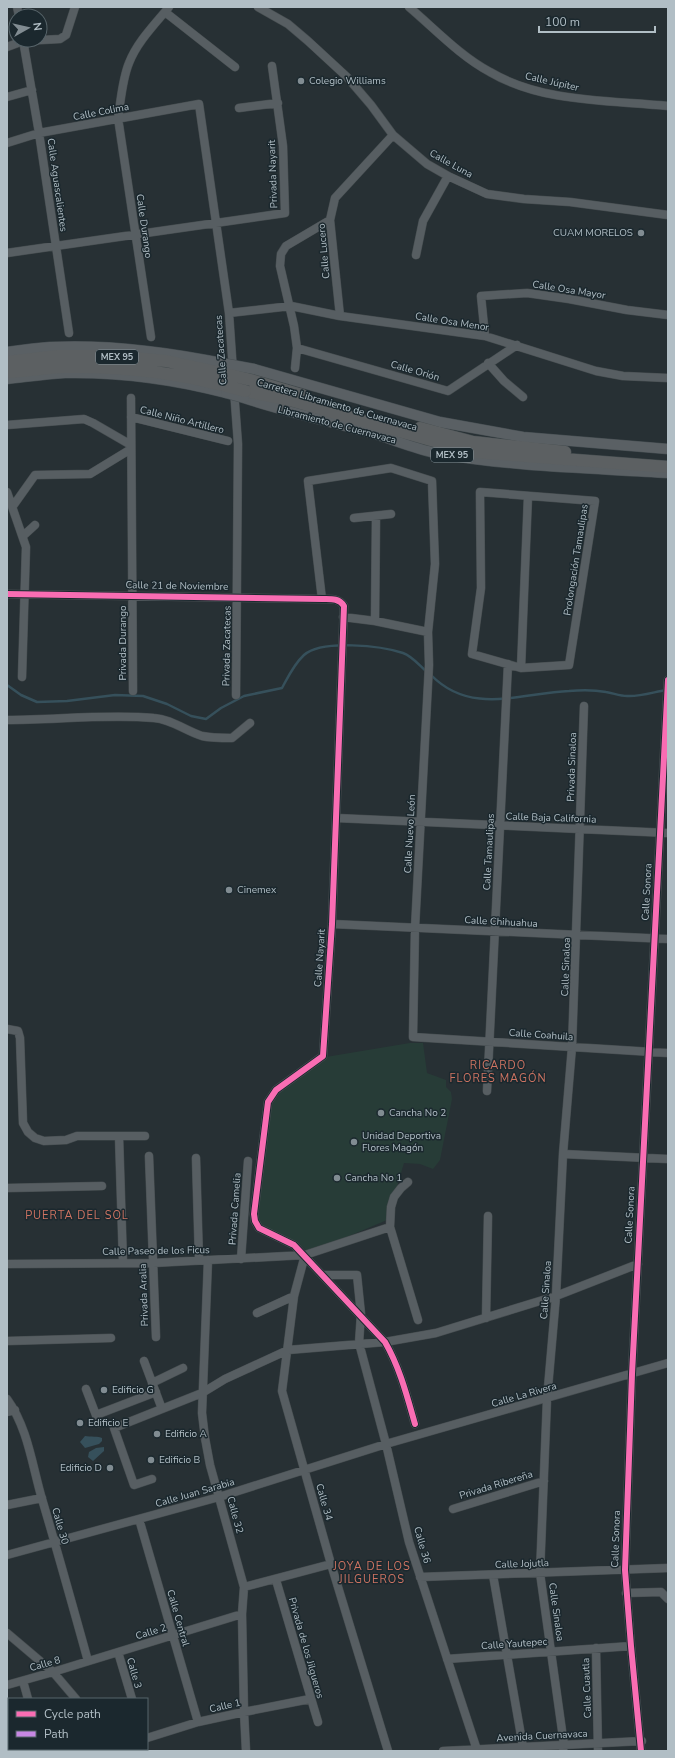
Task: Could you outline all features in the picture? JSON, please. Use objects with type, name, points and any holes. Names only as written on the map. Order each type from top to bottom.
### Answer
[{"type":"highway","name":"Carretera Libramiento de Cuernavaca","points":[[7,362],[57,356],[112,356],[226,369],[252,375],[473,442],[601,456],[668,458]]},
{"type":"highway","name":"Carretera Libramiento de Cuernavaca","points":[[7,372],[64,367],[119,368],[167,373],[244,395],[290,400],[472,452],[668,467]]},
{"type":"main road","name":"MEX 95","points":[[7,352],[49,347],[98,347],[163,353],[226,369]]},
{"type":"main road","name":"MEX 95","points":[[7,379],[64,374],[117,374],[226,390]]},
{"type":"main road","name":"MEX 95","points":[[252,375],[440,422],[524,437],[668,449]]},
{"type":"main road","name":"Libramiento de Cuernavaca","points":[[244,395],[286,411],[365,431],[434,452],[471,459],[668,473]]},
{"type":"street","points":[[48,40],[60,39],[66,35],[75,7]]},
{"type":"street","name":"Calle Luna","points":[[258,7],[288,24],[342,72],[371,105],[393,135],[427,164],[448,176],[487,194],[524,199],[570,202],[668,215]]},
{"type":"street","name":"Calle Júpiter","points":[[409,7],[470,60],[490,73],[529,89],[572,98],[668,106]]},
{"type":"street","points":[[167,9],[235,67]]},
{"type":"street","name":"Calle Durango","points":[[151,337],[134,234],[118,118],[123,83],[129,63],[136,48],[167,9]]},
{"type":"street","name":"Calle Aguascalientes","points":[[24,48],[40,134],[69,333]]},
{"type":"street","name":"Privada Nayarit","points":[[216,222],[285,213],[283,146],[272,66]]},
{"type":"street","points":[[7,98],[32,90]]},
{"type":"street","points":[[239,108],[278,103]]},
{"type":"street","name":"Calle Colima","points":[[7,143],[40,134],[118,118],[199,104]]},
{"type":"street","name":"Calle Zacatecas","points":[[199,104],[229,313],[238,444],[238,596]]},
{"type":"street","name":"Calle Lucero","points":[[340,316],[330,220],[335,198],[393,135]]},
{"type":"street","points":[[416,255],[423,221],[448,176]]},
{"type":"street","points":[[295,368],[296,348],[291,306],[280,266],[281,254],[286,246],[330,220]]},
{"type":"street","points":[[7,253],[216,222]]},
{"type":"street","name":"Calle Osa Mayor","points":[[485,336],[481,296],[527,293],[628,310],[668,315]]},
{"type":"street","name":"Calle Osa Menor","points":[[229,313],[291,306],[340,316],[485,336],[596,371],[623,376],[668,378]]},
{"type":"street","name":"Calle Orión","points":[[296,348],[448,391],[517,345]]},
{"type":"street","points":[[488,363],[504,381],[523,397]]},
{"type":"street","points":[[131,398],[132,595]]},
{"type":"street","name":"Calle Niño Artillero","points":[[131,418],[228,441]]},
{"type":"street","points":[[7,425],[84,419],[131,447]]},
{"type":"street","points":[[13,506],[35,475],[90,474],[131,447]]},
{"type":"street","name":"Calle Nuevo León","points":[[322,599],[308,481],[390,468],[432,481],[435,564],[428,632],[428,665],[415,928],[413,1036]]},
{"type":"street","points":[[7,492],[26,547],[22,677]]},
{"type":"street","name":"Prolongación Tamaulipas","points":[[508,664],[472,654],[481,588],[480,492],[595,501],[569,666],[521,668]]},
{"type":"street","points":[[508,664],[521,668],[528,496]]},
{"type":"street","points":[[354,518],[391,514]]},
{"type":"street","points":[[375,621],[376,516]]},
{"type":"street","points":[[23,536],[35,525]]},
{"type":"street","name":"Calle 21 de Noviembre","points":[[7,594],[238,596],[336,599],[344,606]]},
{"type":"street","name":"Privada Durango","points":[[132,595],[133,691]]},
{"type":"street","name":"Privada Zacatecas","points":[[236,696],[238,596]]},
{"type":"street","name":"Calle Nayarit","points":[[305,1255],[294,1245],[259,1228],[255,1222],[255,1204],[268,1102],[276,1090],[323,1056],[332,924],[344,606]]},
{"type":"street","points":[[343,617],[375,621],[428,632]]},
{"type":"street","name":"Calle Tamaulipas","points":[[487,1091],[508,664]]},
{"type":"street","name":"Calle Sonora","points":[[641,1751],[642,1741],[631,1646],[625,1570],[632,1374],[643,1158],[655,938],[664,833],[668,681]]},
{"type":"street","name":"Privada Sinaloa","points":[[581,829],[584,706]]},
{"type":"street","points":[[7,720],[48,720],[97,717],[155,718],[181,726],[202,736],[232,738],[250,723]]},
{"type":"street","name":"Calle Baja California","points":[[336,818],[664,833]]},
{"type":"street","name":"Calle Sinaloa","points":[[564,1748],[540,1573],[547,1399],[556,1296],[563,1154],[572,1047],[581,829]]},
{"type":"street","name":"Calle Chihuahua","points":[[332,924],[668,939]]},
{"type":"street","points":[[7,1029],[18,1031],[20,1038],[23,1123],[28,1132],[35,1138],[44,1141],[66,1140],[77,1136],[144,1136]]},
{"type":"street","name":"Calle Coahuila","points":[[413,1036],[668,1053]]},
{"type":"street","points":[[119,1136],[123,1262]]},
{"type":"street","points":[[563,1154],[668,1159]]},
{"type":"street","name":"Privada Aralia","points":[[149,1156],[156,1338]]},
{"type":"street","points":[[196,1158],[199,1260]]},
{"type":"street","name":"Privada Camelia","points":[[242,1259],[248,1161]]},
{"type":"street","points":[[408,1182],[400,1188],[394,1197],[391,1208],[390,1226],[418,1320]]},
{"type":"street","points":[[7,1188],[102,1186]]},
{"type":"street","points":[[486,1318],[488,1216]]},
{"type":"street","name":"Calle Paseo de los Ficus","points":[[7,1264],[123,1262],[153,1263],[305,1255],[390,1226]]},
{"type":"street","points":[[305,1255],[386,1342],[400,1373],[415,1424]]},
{"type":"street","name":"Calle 34","points":[[305,1255],[294,1296],[282,1391],[331,1564],[388,1751]]},
{"type":"street","name":"Calle 32","points":[[208,1260],[202,1393],[204,1438],[244,1587],[242,1614],[246,1751]]},
{"type":"street","points":[[152,1479],[134,1485],[114,1428],[202,1393],[225,1379],[288,1350],[359,1343],[386,1342],[436,1333],[556,1296],[638,1264]]},
{"type":"street","name":"Calle 36","points":[[324,1275],[357,1276],[361,1314],[359,1343],[386,1444],[409,1542],[477,1750]]},
{"type":"street","points":[[257,1313],[294,1296]]},
{"type":"street","points":[[7,1341],[111,1338]]},
{"type":"street","points":[[144,1361],[162,1409]]},
{"type":"street","name":"Calle La Rivera","points":[[386,1444],[668,1363]]},
{"type":"street","points":[[152,1383],[183,1368]]},
{"type":"street","points":[[86,1389],[99,1423]]},
{"type":"street","points":[[96,1415],[156,1392]]},
{"type":"street","name":"Calle 30","points":[[7,1399],[11,1411],[24,1428],[88,1661]]},
{"type":"street","name":"Calle Juan Sarabia","points":[[7,1555],[220,1496],[386,1444]]},
{"type":"street","name":"Privada Ribereña","points":[[454,1509],[544,1481]]},
{"type":"street","points":[[7,1505],[42,1498]]},
{"type":"street","name":"Calle Central","points":[[139,1519],[198,1722]]},
{"type":"street","points":[[244,1587],[276,1580],[331,1564]]},
{"type":"street","name":"Calle Jojutla","points":[[420,1578],[668,1568]]},
{"type":"street","points":[[493,1575],[523,1747]]},
{"type":"street","name":"Privada de los Jilgueros","points":[[276,1580],[318,1722]]},
{"type":"street","points":[[626,1593],[661,1592],[668,1599]]},
{"type":"street","name":"Calle 2","points":[[88,1661],[242,1614]]},
{"type":"street","points":[[7,1633],[53,1672],[75,1698]]},
{"type":"street","name":"Calle Yautepec","points":[[447,1659],[631,1646]]},
{"type":"street","name":"Calle Cuautla","points":[[596,1648],[598,1747]]},
{"type":"street","name":"Calle 3","points":[[118,1652],[132,1698]]},
{"type":"street","name":"Calle 8","points":[[7,1685],[88,1661]]},
{"type":"street","points":[[23,1681],[28,1698]]},
{"type":"street","name":"Calle 1","points":[[148,1738],[198,1722],[310,1699]]},
{"type":"street","name":"Avenida Cuernavaca","points":[[443,1751],[523,1747],[598,1747],[642,1741]]},
{"type":"green space","name":"Unidad Deportiva Flores Magón","points":[[410,1043],[423,1043],[427,1073],[446,1080],[446,1087],[451,1092],[452,1099],[440,1160],[433,1169],[420,1164],[404,1163],[387,1220],[309,1253],[296,1241],[261,1226],[258,1221],[256,1205],[271,1101],[276,1092],[326,1057]]},
{"type":"water","points":[[85,1436],[101,1437],[102,1441],[99,1444],[85,1448],[80,1442]]},
{"type":"water","points":[[104,1447],[104,1451],[93,1461],[88,1457],[89,1452],[96,1448]]},
{"type":"waterway","points":[[7,685],[21,695],[37,702],[67,701],[115,695],[143,696],[167,704],[191,716],[206,719],[221,708],[244,696],[282,688],[294,666],[304,655],[313,650],[324,647],[352,645],[393,650],[410,656],[427,672]]},
{"type":"waterway","points":[[431,675],[446,688],[463,695],[480,699],[515,698],[583,690],[602,691],[622,696],[632,696],[666,690]]},
{"type":"cycle path","points":[[7,594],[329,599],[337,600],[344,606],[332,924],[323,1056],[276,1090],[268,1102],[254,1214],[255,1221],[259,1228],[294,1245],[385,1342],[399,1372],[415,1424]]},
{"type":"cycle path","points":[[641,1751],[625,1570],[632,1374],[668,680]]},
{"type":"place","name":"Colegio Williams","points":[[301,81]]},
{"type":"place","name":"CUAM MORELOS","points":[[641,233]]},
{"type":"place","name":"Cinemex","points":[[229,890]]},
{"type":"place","name":"Cancha No 2","points":[[381,1113]]},
{"type":"place","name":"Unidad Deportiva Flores Magón","points":[[354,1142]]},
{"type":"place","name":"Cancha No 1","points":[[337,1178]]},
{"type":"place","name":"Edificio G","points":[[104,1390]]},
{"type":"place","name":"Edificio E","points":[[80,1423]]},
{"type":"place","name":"Edificio A","points":[[157,1434]]},
{"type":"place","name":"Edificio B","points":[[151,1460]]},
{"type":"place","name":"Edificio D","points":[[110,1468]]},
{"type":"district","name":"RICARDO FLORES MAGÓN","points":[[498,1071]]},
{"type":"district","name":"PUERTA DEL SOL","points":[[77,1215]]},
{"type":"district","name":"JOYA DE LOS JILGUEROS","points":[[372,1572]]}]
